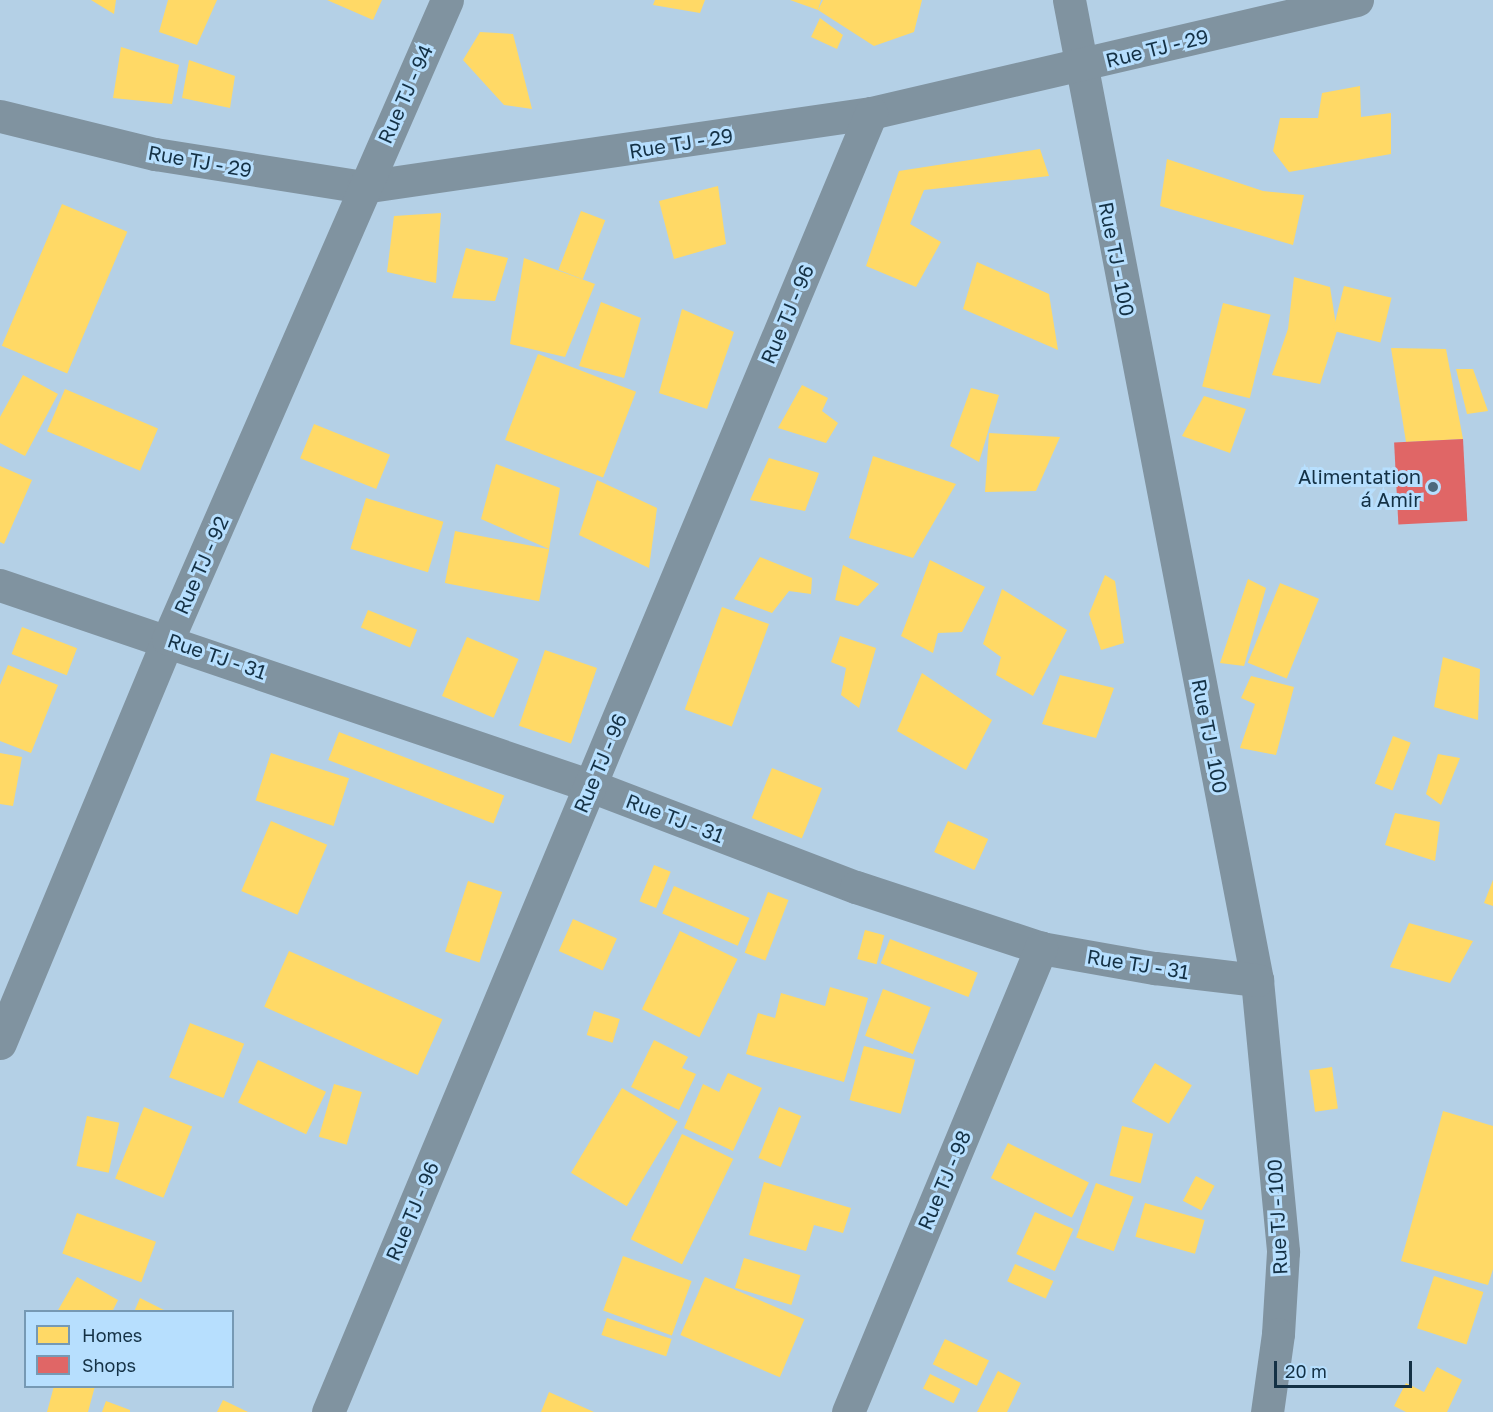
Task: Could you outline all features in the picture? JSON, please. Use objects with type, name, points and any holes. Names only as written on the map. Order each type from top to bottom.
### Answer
[{"type":"street","name":"Rue TJ - 94","points":[[363,188],[447,0]]},
{"type":"street","name":"Rue TJ - 100","points":[[1069,0],[1080,67],[1257,980],[1283,1252],[1278,1334],[1267,1412]]},
{"type":"street","name":"Rue TJ - 29","points":[[0,116],[154,154],[363,188],[871,113],[1080,67],[1357,0]]},
{"type":"street","name":"Rue TJ - 96","points":[[328,1412],[871,113]]},
{"type":"street","name":"Rue TJ - 92","points":[[0,1043],[168,639],[363,188]]},
{"type":"street","name":"Rue TJ - 31","points":[[0,585],[168,639],[591,786],[856,887],[1041,948],[1155,968],[1257,980]]},
{"type":"street","name":"Rue TJ - 98","points":[[848,1412],[1041,948]]},
{"type":"building: Homes","points":[[91,0],[116,0],[114,14]]},
{"type":"building: Homes","points":[[168,0],[217,0],[197,45],[159,32]]},
{"type":"building: Homes","points":[[327,0],[382,0],[373,20]]},
{"type":"building: Homes","points":[[655,0],[705,0],[700,13],[653,5]]},
{"type":"building: Homes","points":[[790,0],[821,0],[818,10]]},
{"type":"building: Homes","points":[[823,0],[922,0],[914,32],[874,46],[818,10]]},
{"type":"building: Homes","points":[[820,18],[843,35],[837,49],[811,37]]},
{"type":"building: Homes","points":[[480,32],[513,34],[532,109],[504,105],[463,60]]},
{"type":"building: Homes","points":[[121,47],[179,65],[172,104],[113,98]]},
{"type":"building: Homes","points":[[189,60],[235,76],[230,108],[182,98]]},
{"type":"building: Homes","points":[[1360,86],[1361,117],[1391,113],[1391,154],[1289,172],[1273,151],[1280,118],[1318,118],[1322,93]]},
{"type":"building: Homes","points":[[1040,149],[1049,176],[924,190],[910,224],[941,242],[916,287],[866,266],[899,171]]},
{"type":"building: Homes","points":[[1167,159],[1263,191],[1304,195],[1293,245],[1160,206]]},
{"type":"building: Homes","points":[[718,186],[726,244],[674,259],[659,201]]},
{"type":"building: Homes","points":[[62,204],[127,232],[67,373],[2,346]]},
{"type":"building: Homes","points":[[581,211],[605,220],[583,279],[558,270]]},
{"type":"building: Homes","points":[[441,213],[436,283],[387,272],[394,216]]},
{"type":"building: Homes","points":[[466,248],[508,258],[495,301],[452,298]]},
{"type":"building: Homes","points":[[524,258],[595,284],[565,357],[510,344]]},
{"type":"building: Homes","points":[[977,262],[1049,294],[1058,350],[963,309]]},
{"type":"building: Homes","points":[[1294,277],[1330,287],[1337,331],[1320,384],[1272,375],[1288,329]]},
{"type":"building: Homes","points":[[1344,286],[1392,298],[1380,342],[1333,331]]},
{"type":"building: Homes","points":[[601,302],[641,318],[624,378],[579,366]]},
{"type":"building: Homes","points":[[1223,303],[1271,315],[1250,398],[1202,386]]},
{"type":"building: Homes","points":[[682,309],[734,332],[707,409],[659,393]]},
{"type":"building: Homes","points":[[1391,348],[1446,349],[1463,439],[1406,442]]},
{"type":"building: Homes","points":[[538,354],[636,392],[603,478],[505,440]]},
{"type":"building: Homes","points":[[1456,369],[1473,369],[1488,411],[1467,414]]},
{"type":"building: Homes","points":[[23,375],[58,394],[25,456],[0,443],[0,417]]},
{"type":"building: Homes","points":[[802,385],[828,398],[822,411],[838,423],[826,443],[778,428]]},
{"type":"building: Homes","points":[[971,388],[999,395],[979,462],[950,446]]},
{"type":"building: Homes","points":[[65,389],[158,428],[140,471],[47,431]]},
{"type":"building: Homes","points":[[1204,396],[1246,409],[1230,453],[1182,436]]},
{"type":"building: Homes","points":[[314,424],[390,455],[376,489],[300,458]]},
{"type":"building: Homes","points":[[989,433],[1060,437],[1036,491],[985,492]]},
{"type":"building: Homes","points":[[873,456],[956,484],[913,558],[849,538]]},
{"type":"building: Homes","points":[[769,458],[819,473],[805,511],[750,500]]},
{"type":"building: Homes","points":[[496,464],[560,488],[549,549],[481,519]]},
{"type":"building: Homes","points":[[0,466],[32,480],[4,544],[0,542]]},
{"type":"building: Homes","points":[[597,480],[657,508],[649,568],[579,535]]},
{"type":"building: Homes","points":[[366,498],[443,522],[428,572],[351,549]]},
{"type":"building: Homes","points":[[455,531],[549,549],[539,601],[445,583]]},
{"type":"building: Homes","points":[[760,557],[812,578],[811,594],[789,591],[772,613],[734,599]]},
{"type":"building: Homes","points":[[930,560],[985,587],[962,632],[938,633],[933,653],[901,636]]},
{"type":"building: Homes","points":[[843,565],[879,584],[858,606],[835,600]]},
{"type":"building: Homes","points":[[1105,575],[1115,581],[1124,643],[1101,650],[1089,614]]},
{"type":"building: Homes","points":[[1248,579],[1266,588],[1244,666],[1220,663]]},
{"type":"building: Homes","points":[[1280,583],[1319,599],[1287,678],[1248,663]]},
{"type":"building: Homes","points":[[1002,589],[1067,630],[1033,696],[996,675],[1001,657],[983,644]]},
{"type":"building: Homes","points":[[722,607],[769,624],[732,727],[685,709]]},
{"type":"building: Homes","points":[[368,610],[417,630],[410,647],[361,628]]},
{"type":"building: Homes","points":[[22,627],[77,648],[67,675],[12,654]]},
{"type":"building: Homes","points":[[840,636],[876,648],[859,708],[841,695],[846,668],[831,662]]},
{"type":"building: Homes","points":[[467,637],[519,659],[494,718],[442,696]]},
{"type":"building: Homes","points":[[545,650],[597,668],[571,744],[519,726]]},
{"type":"building: Homes","points":[[1443,657],[1480,669],[1478,720],[1434,707]]},
{"type":"building: Homes","points":[[8,665],[58,685],[31,753],[0,741],[0,685]]},
{"type":"building: Homes","points":[[922,673],[992,720],[966,770],[897,731]]},
{"type":"building: Homes","points":[[1060,675],[1114,688],[1096,738],[1042,724]]},
{"type":"building: Homes","points":[[1251,676],[1294,687],[1276,755],[1240,748],[1255,704],[1241,698]]},
{"type":"building: Homes","points":[[339,732],[504,795],[493,823],[328,760]]},
{"type":"building: Homes","points":[[1393,736],[1411,743],[1392,790],[1375,784]]},
{"type":"building: Homes","points":[[0,753],[22,757],[13,806],[0,804]]},
{"type":"building: Homes","points":[[271,753],[349,778],[334,826],[256,801]]},
{"type":"building: Homes","points":[[1438,754],[1460,758],[1441,805],[1426,794]]},
{"type":"building: Homes","points":[[772,768],[822,788],[802,838],[752,818]]},
{"type":"building: Homes","points":[[1395,813],[1440,822],[1435,861],[1385,845]]},
{"type":"building: Homes","points":[[271,821],[327,845],[297,915],[241,891]]},
{"type":"building: Homes","points":[[948,821],[988,839],[974,870],[934,852]]},
{"type":"building: Homes","points":[[654,865],[671,872],[656,908],[639,901]]},
{"type":"building: Homes","points":[[1493,880],[1493,906],[1484,903]]},
{"type":"building: Homes","points":[[468,881],[502,892],[479,963],[445,951]]},
{"type":"building: Homes","points":[[674,886],[749,918],[738,946],[662,914]]},
{"type":"building: Homes","points":[[768,892],[789,900],[765,961],[745,953]]},
{"type":"building: Homes","points":[[573,919],[617,939],[603,970],[559,951]]},
{"type":"building: Homes","points":[[1409,923],[1473,941],[1450,983],[1390,967]]},
{"type":"building: Homes","points":[[865,930],[884,935],[877,964],[857,959]]},
{"type":"building: Homes","points":[[680,931],[738,959],[699,1037],[642,1009]]},
{"type":"building: Homes","points":[[890,939],[978,973],[968,997],[881,963]]},
{"type":"building: Homes","points":[[289,951],[442,1019],[418,1075],[264,1007]]},
{"type":"building: Homes","points":[[830,987],[868,998],[844,1082],[746,1054],[758,1013],[775,1018],[781,993],[825,1006]]},
{"type":"building: Homes","points":[[883,989],[931,1007],[913,1054],[865,1036]]},
{"type":"building: Homes","points":[[594,1011],[620,1019],[613,1043],[587,1035]]},
{"type":"building: Homes","points":[[190,1023],[244,1044],[223,1098],[169,1077]]},
{"type":"building: Homes","points":[[654,1040],[688,1057],[682,1068],[696,1074],[679,1110],[631,1087]]},
{"type":"building: Homes","points":[[864,1046],[915,1060],[901,1114],[850,1100]]},
{"type":"building: Homes","points":[[258,1060],[326,1092],[306,1134],[238,1103]]},
{"type":"building: Homes","points":[[1155,1063],[1192,1085],[1169,1124],[1132,1102]]},
{"type":"building: Homes","points":[[1332,1067],[1338,1109],[1315,1112],[1309,1070]]},
{"type":"building: Homes","points":[[728,1073],[762,1088],[733,1151],[684,1128],[703,1084],[719,1092]]},
{"type":"building: Homes","points":[[334,1084],[362,1092],[347,1145],[319,1137]]},
{"type":"building: Homes","points":[[622,1088],[678,1121],[627,1206],[571,1173]]},
{"type":"building: Homes","points":[[144,1107],[192,1126],[163,1198],[115,1178]]},
{"type":"building: Homes","points":[[779,1107],[801,1116],[781,1167],[758,1158]]},
{"type":"building: Homes","points":[[1443,1111],[1493,1126],[1493,1269],[1488,1285],[1401,1261]]},
{"type":"building: Homes","points":[[87,1116],[119,1123],[109,1173],[76,1166]]},
{"type":"building: Homes","points":[[1122,1126],[1153,1134],[1141,1183],[1110,1175]]},
{"type":"building: Homes","points":[[682,1134],[733,1159],[682,1264],[631,1239]]},
{"type":"building: Homes","points":[[1008,1143],[1089,1182],[1072,1218],[991,1178]]},
{"type":"building: Homes","points":[[1196,1176],[1215,1186],[1201,1211],[1183,1201]]},
{"type":"building: Homes","points":[[764,1182],[851,1208],[843,1233],[814,1225],[806,1251],[749,1235]]},
{"type":"building: Homes","points":[[1096,1183],[1134,1197],[1114,1251],[1076,1238]]},
{"type":"building: Homes","points":[[1145,1203],[1205,1220],[1195,1254],[1135,1237]]},
{"type":"building: Homes","points":[[1035,1212],[1073,1229],[1055,1271],[1016,1254]]},
{"type":"building: Homes","points":[[77,1213],[156,1242],[141,1282],[62,1253]]},
{"type":"building: Homes","points":[[623,1256],[692,1281],[672,1335],[603,1311]]},
{"type":"building: Homes","points":[[744,1258],[800,1275],[791,1305],[735,1288]]},
{"type":"building: Homes","points":[[1015,1264],[1053,1281],[1046,1298],[1007,1281]]},
{"type":"building: Homes","points":[[1434,1276],[1483,1292],[1466,1344],[1417,1328]]},
{"type":"building: Homes","points":[[77,1277],[118,1300],[113,1310],[58,1310]]},
{"type":"building: Homes","points":[[705,1277],[804,1319],[780,1377],[680,1335]]},
{"type":"building: Homes","points":[[140,1298],[164,1310],[135,1310]]},
{"type":"building: Homes","points":[[607,1318],[672,1339],[666,1356],[601,1335]]},
{"type":"building: Homes","points":[[945,1339],[989,1360],[977,1386],[933,1364]]},
{"type":"building: Homes","points":[[1437,1367],[1462,1380],[1447,1412],[1406,1412],[1394,1406],[1406,1383],[1424,1392]]},
{"type":"building: Homes","points":[[998,1371],[1021,1383],[1007,1412],[977,1412]]},
{"type":"building: Homes","points":[[930,1374],[961,1389],[954,1403],[923,1388]]},
{"type":"building: Homes","points":[[53,1388],[94,1388],[88,1412],[47,1412]]},
{"type":"building: Homes","points":[[549,1392],[594,1412],[541,1412]]},
{"type":"building: Homes","points":[[223,1400],[248,1412],[217,1412]]},
{"type":"building: Homes","points":[[106,1401],[130,1410],[130,1412],[102,1412]]},
{"type":"building: Shops","points":[[1463,439],[1467,521],[1398,524],[1394,443]]},
{"type":"place","name":"Alimentation á Amir","points":[[1433,487]]}]
